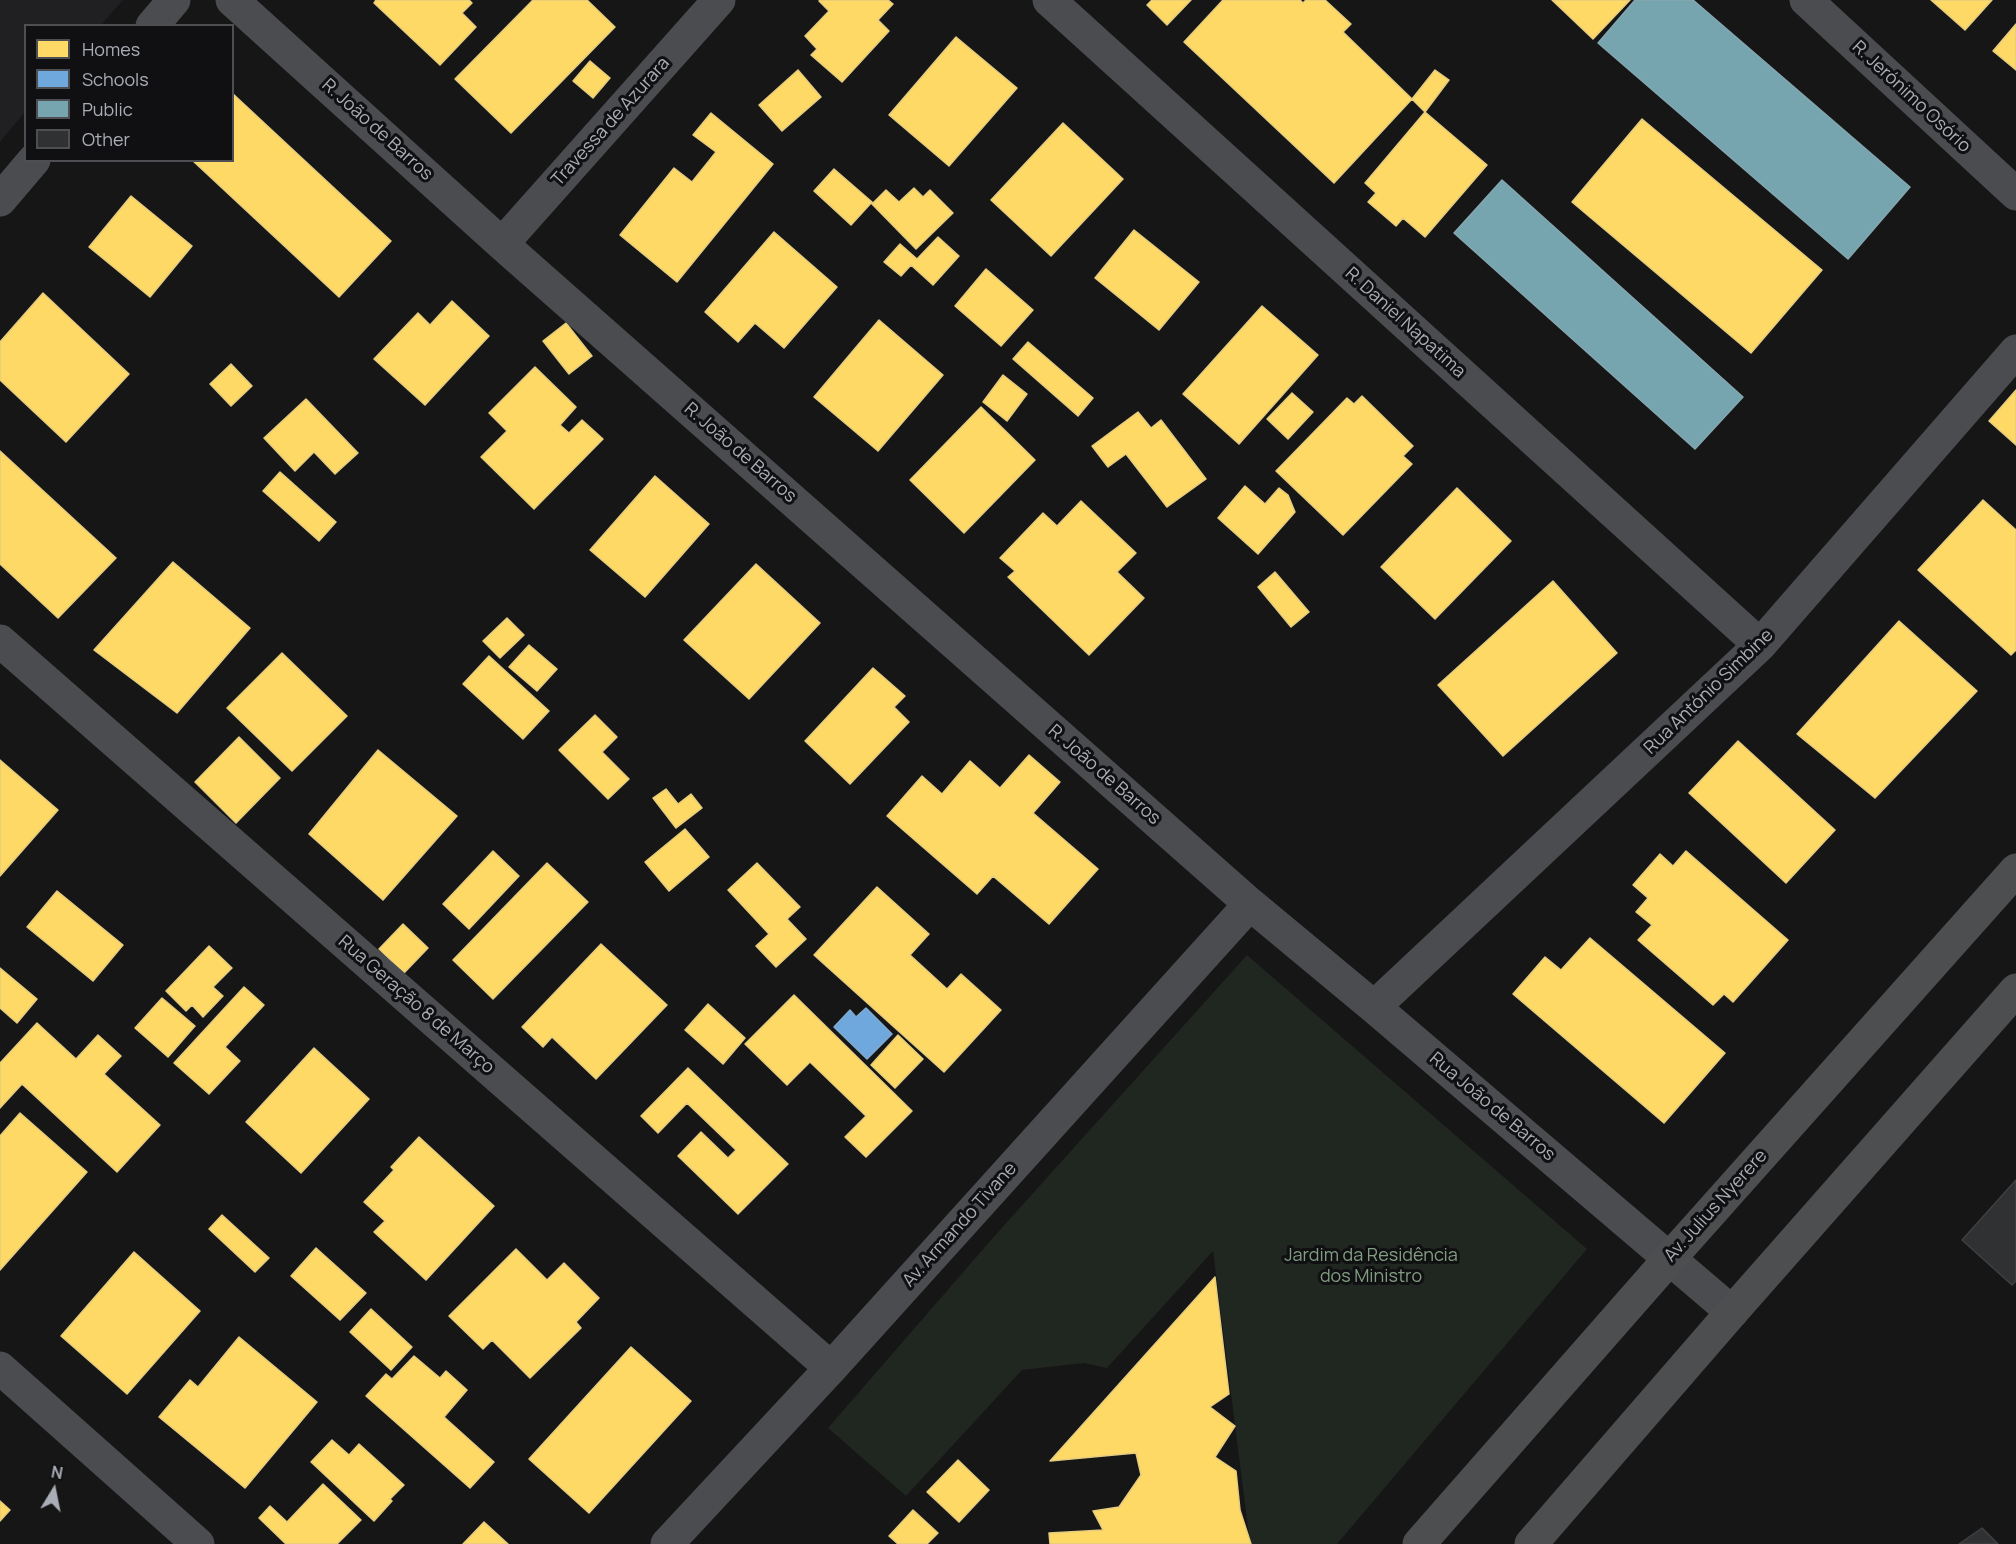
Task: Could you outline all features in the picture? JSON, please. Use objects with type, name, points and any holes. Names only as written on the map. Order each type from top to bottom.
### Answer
[{"type":"main road","name":"Av. Julius Nyerere","points":[[1419,1544],[2016,870]]},
{"type":"main road","points":[[1531,1544],[2016,990]]},
{"type":"street","points":[[154,24],[174,0]]},
{"type":"street","name":"R. João de Barros","points":[[232,0],[502,244],[1250,904]]},
{"type":"street","name":"Travessa de Azurara","points":[[502,244],[719,0]]},
{"type":"street","name":"R. Daniel Napatima","points":[[1049,0],[1760,645]]},
{"type":"street","name":"R. Jerónimo Osório","points":[[1806,0],[2016,194]]},
{"type":"street","points":[[0,200],[32,162]]},
{"type":"street","name":"Rua António Simbine","points":[[1374,1007],[1760,645],[2016,351]]},
{"type":"street","name":"Rua Geração 8 de Março","points":[[0,641],[831,1368]]},
{"type":"street","name":"Rua João de Barros","points":[[1250,904],[1732,1312]]},
{"type":"street","name":"Av. Armando Tivane","points":[[667,1544],[831,1368],[1250,904]]},
{"type":"street","points":[[0,1368],[198,1544]]},
{"type":"shaded area","points":[[0,0],[123,0],[102,24],[24,24],[24,113],[0,142]]},
{"type":"green space","name":"Jardim da Residência dos Ministro","points":[[1247,955],[1587,1249],[1337,1544],[1250,1544],[1213,1251],[1107,1368],[1084,1363],[1022,1370],[906,1496],[828,1428],[991,1240]]},
{"type":"building: Homes","points":[[376,0],[469,0],[472,3],[462,13],[476,27],[440,65],[374,3]]},
{"type":"building: Homes","points":[[533,0],[587,0],[615,27],[511,133],[455,79]]},
{"type":"building: Homes","points":[[820,0],[888,0],[893,4],[878,20],[889,31],[842,82],[811,55],[817,49],[805,36],[829,11]]},
{"type":"building: Homes","points":[[1152,0],[1191,0],[1167,25],[1147,5]]},
{"type":"building: Homes","points":[[1223,0],[1300,0],[1303,3],[1306,0],[1325,0],[1351,24],[1343,32],[1412,99],[1334,183],[1184,42]]},
{"type":"building: Homes","points":[[1552,0],[1630,0],[1593,39]]},
{"type":"building: Homes","points":[[1931,0],[1992,0],[1965,30]]},
{"type":"building: Homes","points":[[2016,24],[2016,70],[1993,51]]},
{"type":"building: Homes","points":[[956,37],[1017,88],[949,166],[889,115]]},
{"type":"building: Homes","points":[[590,61],[610,78],[593,98],[573,81]]},
{"type":"building: Homes","points":[[798,70],[821,97],[782,131],[759,105]]},
{"type":"building: Homes","points":[[1435,70],[1449,80],[1425,112],[1412,99]]},
{"type":"building: Homes","points":[[234,95],[391,241],[339,297],[194,162],[234,162]]},
{"type":"building: Homes","points":[[1425,112],[1487,165],[1425,237],[1403,218],[1396,226],[1368,202],[1376,193],[1365,183]]},
{"type":"building: Homes","points":[[711,113],[773,164],[677,282],[620,235],[674,168],[692,182],[716,152],[693,135]]},
{"type":"building: Homes","points":[[1642,119],[1822,270],[1751,353],[1572,202]]},
{"type":"building: Homes","points":[[1063,123],[1123,179],[1051,256],[991,200]]},
{"type":"building: Homes","points":[[834,169],[872,202],[851,225],[814,191]]},
{"type":"building: Homes","points":[[914,188],[923,197],[930,190],[953,213],[916,249],[872,204],[886,190],[899,202]]},
{"type":"building: Homes","points":[[131,196],[192,246],[150,297],[89,247]]},
{"type":"building: Homes","points":[[1134,230],[1199,282],[1159,330],[1095,278]]},
{"type":"building: Homes","points":[[774,232],[837,287],[784,348],[755,323],[738,342],[705,312]]},
{"type":"building: Homes","points":[[938,237],[959,256],[933,285],[911,265],[901,276],[884,262],[900,244],[917,259]]},
{"type":"building: Homes","points":[[986,269],[1033,310],[1001,346],[955,306]]},
{"type":"building: Homes","points":[[43,293],[129,374],[66,442],[0,380],[0,342]]},
{"type":"building: Homes","points":[[452,301],[489,336],[425,405],[374,359],[418,313],[430,325]]},
{"type":"building: Homes","points":[[1262,306],[1318,355],[1239,444],[1183,394]]},
{"type":"building: Homes","points":[[879,320],[943,375],[878,451],[814,397]]},
{"type":"building: Homes","points":[[566,323],[592,356],[569,374],[543,341]]},
{"type":"building: Homes","points":[[1028,342],[1093,398],[1078,416],[1013,359]]},
{"type":"building: Homes","points":[[231,364],[252,386],[231,406],[210,384]]},
{"type":"building: Homes","points":[[535,367],[576,407],[560,425],[569,433],[582,420],[603,439],[534,509],[481,457],[507,431],[489,413]]},
{"type":"building: Homes","points":[[1003,375],[1027,394],[1007,421],[983,402]]},
{"type":"building: Homes","points":[[2016,390],[2016,445],[1989,421]]},
{"type":"building: Homes","points":[[1292,393],[1313,412],[1288,439],[1267,419]]},
{"type":"building: Homes","points":[[1362,396],[1413,446],[1403,456],[1412,464],[1343,535],[1276,471],[1347,398],[1354,404]]},
{"type":"building: Homes","points":[[306,399],[358,453],[335,474],[314,452],[295,471],[264,438]]},
{"type":"building: Homes","points":[[981,407],[1035,460],[964,533],[910,480]]},
{"type":"building: Homes","points":[[1138,412],[1151,428],[1161,420],[1206,479],[1167,507],[1126,454],[1108,467],[1092,446]]},
{"type":"building: Homes","points":[[0,451],[116,558],[58,618],[0,564]]},
{"type":"building: Homes","points":[[280,472],[336,522],[319,541],[263,491]]},
{"type":"building: Homes","points":[[655,476],[709,524],[645,597],[590,550]]},
{"type":"building: Homes","points":[[1245,486],[1265,504],[1279,488],[1288,495],[1295,512],[1258,554],[1218,518]]},
{"type":"building: Homes","points":[[1457,488],[1511,541],[1435,619],[1381,567]]},
{"type":"building: Homes","points":[[1983,500],[2016,530],[2016,650],[2011,655],[1918,570]]},
{"type":"building: Homes","points":[[1081,501],[1136,553],[1117,572],[1144,598],[1089,655],[1008,577],[1015,571],[1000,558],[1043,513],[1057,526]]},
{"type":"building: Homes","points":[[173,562],[250,628],[177,713],[94,650]]},
{"type":"building: Homes","points":[[756,564],[820,623],[749,699],[684,640]]},
{"type":"building: Homes","points":[[1275,572],[1309,612],[1291,627],[1258,587]]},
{"type":"building: Homes","points":[[1553,581],[1617,653],[1503,756],[1438,685]]},
{"type":"building: Homes","points":[[507,618],[524,635],[500,658],[483,641]]},
{"type":"building: Homes","points":[[1899,621],[1977,691],[1875,798],[1797,734]]},
{"type":"building: Homes","points":[[529,645],[557,669],[537,691],[509,667]]},
{"type":"building: Homes","points":[[282,653],[347,716],[292,771],[227,708]]},
{"type":"building: Homes","points":[[489,656],[549,711],[523,739],[463,684]]},
{"type":"building: Homes","points":[[873,668],[905,696],[894,707],[909,722],[850,784],[805,741]]},
{"type":"building: Homes","points":[[595,715],[617,737],[602,752],[629,779],[608,799],[559,750]]},
{"type":"building: Homes","points":[[239,737],[280,778],[236,823],[195,782]]},
{"type":"building: Homes","points":[[1738,741],[1835,830],[1786,883],[1689,793]]},
{"type":"building: Homes","points":[[378,750],[457,816],[383,900],[309,834]]},
{"type":"building: Homes","points":[[1029,755],[1060,782],[1033,813],[1098,869],[1049,924],[993,876],[977,894],[887,816],[922,776],[942,794],[970,761],[1000,788]]},
{"type":"building: Homes","points":[[0,760],[58,810],[0,876]]},
{"type":"building: Homes","points":[[666,789],[678,804],[691,794],[702,808],[676,828],[653,798]]},
{"type":"building: Homes","points":[[685,829],[709,857],[669,891],[645,862]]},
{"type":"building: Homes","points":[[493,851],[519,876],[469,929],[443,904]]},
{"type":"building: Homes","points":[[1686,851],[1788,940],[1733,1002],[1724,994],[1713,1005],[1638,940],[1652,925],[1636,912],[1648,898],[1633,885],[1660,854],[1673,866]]},
{"type":"building: Homes","points":[[547,863],[588,902],[493,999],[453,960]]},
{"type":"building: Homes","points":[[757,863],[800,907],[787,919],[806,939],[776,967],[756,946],[769,934],[728,890]]},
{"type":"building: Homes","points":[[877,887],[929,934],[910,955],[947,989],[961,974],[1001,1010],[944,1072],[814,955]]},
{"type":"building: Homes","points":[[57,891],[123,945],[93,981],[27,927]]},
{"type":"building: Homes","points":[[403,924],[428,948],[404,973],[379,949]]},
{"type":"building: Homes","points":[[1590,938],[1725,1053],[1664,1123],[1513,994],[1545,957],[1561,970]]},
{"type":"building: Homes","points":[[601,944],[667,1005],[596,1079],[552,1037],[543,1047],[522,1027]]},
{"type":"building: Homes","points":[[209,946],[232,968],[213,987],[223,996],[203,1017],[192,1005],[186,1011],[166,991]]},
{"type":"building: Homes","points":[[0,968],[37,999],[17,1023],[0,1008]]},
{"type":"building: Homes","points":[[244,987],[264,1005],[225,1047],[240,1061],[209,1094],[174,1063]]},
{"type":"building: Homes","points":[[794,995],[912,1111],[866,1157],[845,1137],[866,1116],[810,1062],[787,1085],[745,1044]]},
{"type":"building: Homes","points":[[162,998],[195,1026],[168,1057],[135,1028]]},
{"type":"building: Homes","points":[[708,1004],[745,1038],[723,1064],[685,1030]]},
{"type":"building: Homes","points":[[37,1023],[76,1059],[98,1035],[121,1056],[104,1074],[160,1125],[117,1172],[22,1084],[0,1108],[0,1063]]},
{"type":"building: Homes","points":[[898,1035],[923,1059],[895,1088],[871,1065]]},
{"type":"building: Homes","points":[[314,1048],[369,1099],[301,1173],[246,1122]]},
{"type":"building: Homes","points":[[688,1068],[788,1164],[738,1214],[678,1156],[701,1132],[728,1158],[736,1150],[687,1103],[658,1133],[641,1116]]},
{"type":"building: Homes","points":[[20,1113],[87,1172],[0,1270],[0,1136]]},
{"type":"building: Homes","points":[[419,1137],[494,1206],[426,1280],[374,1232],[385,1221],[364,1202],[394,1170],[391,1167]]},
{"type":"building: Homes","points":[[222,1215],[269,1258],[255,1272],[209,1229]]},
{"type":"building: Homes","points":[[316,1248],[366,1293],[340,1320],[291,1276]]},
{"type":"building: Homes","points":[[516,1249],[547,1280],[564,1263],[599,1298],[576,1322],[581,1328],[530,1378],[492,1340],[483,1349],[449,1316]]},
{"type":"building: Homes","points":[[134,1252],[200,1311],[127,1394],[61,1336]]},
{"type":"building: Homes","points":[[1215,1277],[1229,1394],[1210,1407],[1235,1426],[1215,1457],[1236,1471],[1240,1510],[1251,1544],[1050,1544],[1049,1533],[1103,1530],[1093,1511],[1119,1507],[1141,1475],[1136,1453],[1050,1461]]},
{"type":"building: Homes","points":[[371,1309],[412,1347],[391,1370],[350,1332]]},
{"type":"building: Homes","points":[[239,1337],[317,1402],[245,1488],[159,1417],[190,1380],[198,1387]]},
{"type":"building: Homes","points":[[631,1347],[691,1401],[589,1513],[529,1459]]},
{"type":"building: Homes","points":[[414,1356],[440,1378],[446,1371],[467,1390],[444,1417],[494,1462],[470,1488],[366,1396],[386,1374],[392,1379]]},
{"type":"building: Homes","points":[[332,1440],[349,1455],[359,1444],[404,1485],[374,1521],[311,1462]]},
{"type":"building: Homes","points":[[958,1460],[989,1490],[959,1522],[927,1492]]},
{"type":"building: Homes","points":[[323,1484],[361,1520],[337,1544],[286,1544],[259,1518],[270,1506],[287,1522]]},
{"type":"building: Homes","points":[[0,1501],[10,1510],[0,1521]]},
{"type":"building: Homes","points":[[913,1510],[938,1533],[927,1544],[898,1544],[889,1536]]},
{"type":"building: Homes","points":[[484,1522],[508,1544],[463,1544]]},
{"type":"building: Schools","points":[[866,1008],[892,1034],[867,1059],[834,1027],[850,1010],[856,1017]]},
{"type":"building: Public","points":[[1635,0],[1693,0],[1910,187],[1848,259],[1598,43]]},
{"type":"building: Public","points":[[1502,180],[1743,397],[1695,449],[1454,233]]},
{"type":"building: Other","points":[[2016,1180],[2016,1281],[2012,1285],[1962,1240]]},
{"type":"building: Other","points":[[1982,1528],[1998,1544],[1959,1544]]}]
